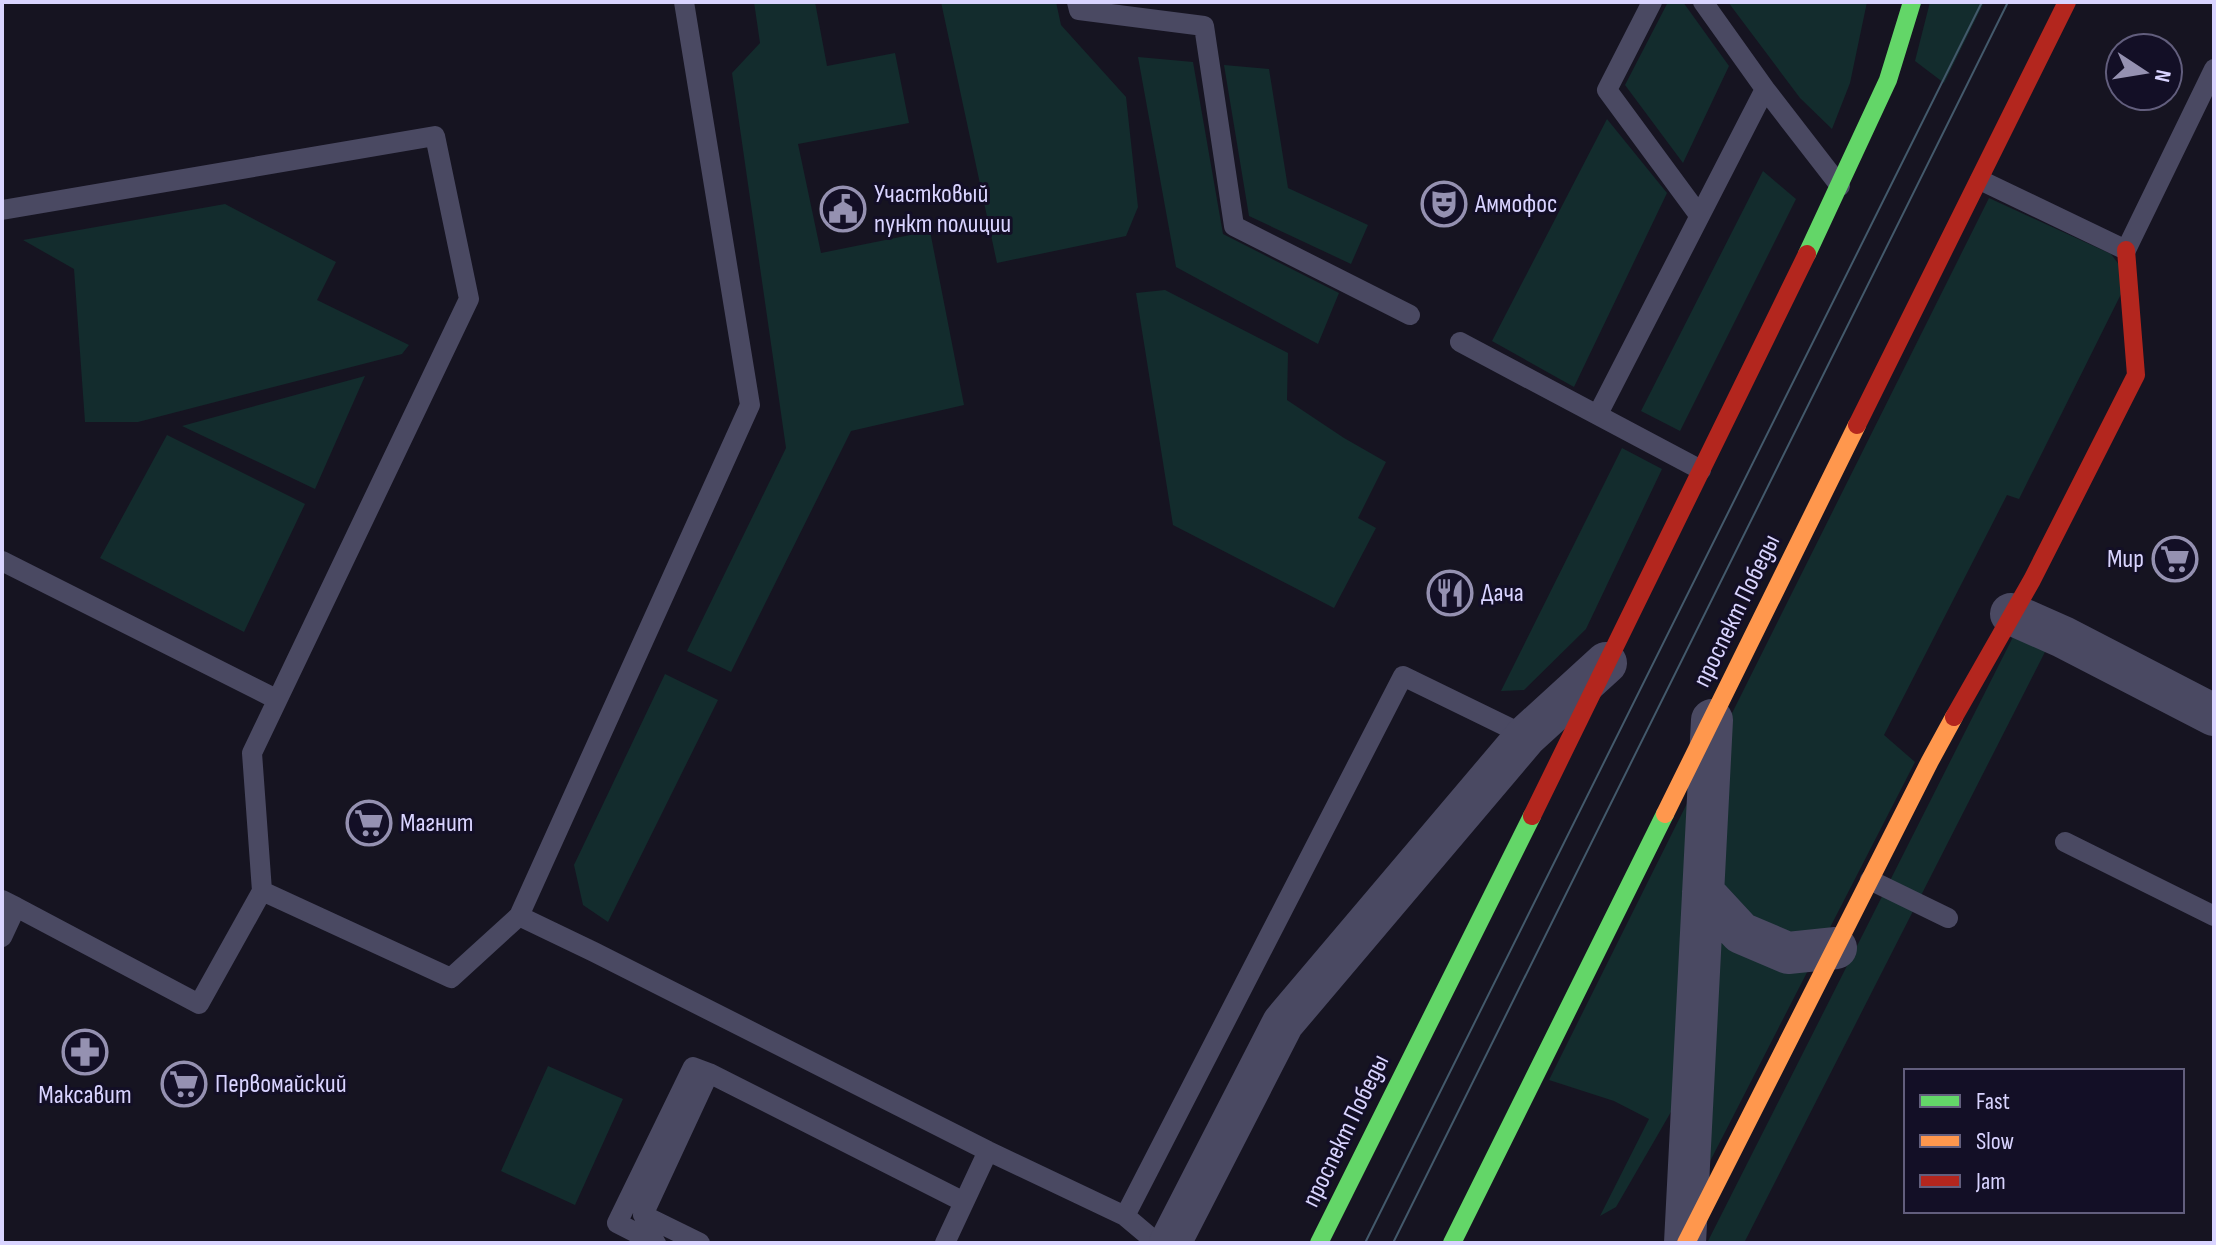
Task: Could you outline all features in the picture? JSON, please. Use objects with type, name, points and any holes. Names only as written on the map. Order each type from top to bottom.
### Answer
[{"type":"main road","name":"проспект Победы","points":[[1319,1243],[1610,659],[1840,186],[1888,80],[1912,2]]},
{"type":"main road","name":"проспект Победы","points":[[1452,1243],[2067,2]]},
{"type":"main road","points":[[1685,1243],[1930,761],[2032,580],[2136,375],[2126,250]]},
{"type":"street","points":[[2011,614],[2063,637],[2214,715]]},
{"type":"street","points":[[1170,1243],[1283,1023],[1526,736],[1610,659]]},
{"type":"street","points":[[1685,1243],[1712,720]]},
{"type":"street","points":[[1703,892],[1741,933],[1788,953],[1836,948]]},
{"type":"lane","points":[[262,891],[451,978],[519,916],[750,405],[684,2]]},
{"type":"lane","points":[[1077,2],[1079,10],[1204,26],[1234,226],[1410,315]]},
{"type":"lane","points":[[1652,2],[1607,90],[1699,215]]},
{"type":"lane","points":[[1703,2],[1840,186]]},
{"type":"lane","points":[[1980,180],[2126,250],[2214,69]]},
{"type":"lane","points":[[1598,414],[1765,89]]},
{"type":"lane","points":[[2,210],[435,136],[469,299],[252,753],[262,891],[199,1004],[9,904],[2,937]]},
{"type":"lane","points":[[1460,342],[1701,470]]},
{"type":"lane","points":[[2,561],[276,699]]},
{"type":"lane","points":[[1125,1216],[1403,676],[1526,736]]},
{"type":"lane","points":[[2065,842],[2214,916]]},
{"type":"lane","points":[[1870,880],[1948,918]]},
{"type":"lane","points":[[519,916],[988,1151],[1125,1216],[1157,1243]]},
{"type":"lane","points":[[656,1243],[617,1223],[693,1067],[964,1202]]},
{"type":"lane","points":[[700,1243],[643,1215],[709,1073]]},
{"type":"lane","points":[[945,1243],[988,1151]]},
{"type":"green space","points":[[754,2],[815,2],[827,66],[895,53],[909,123],[798,144],[821,253],[930,231],[964,405],[851,431],[731,672],[687,651],[786,448],[732,73],[760,43]]},
{"type":"green space","points":[[941,2],[1056,2],[1061,25],[1126,97],[1138,207],[1126,236],[997,263]]},
{"type":"green space","points":[[1668,2],[1683,2],[1729,66],[1683,163],[1625,85]]},
{"type":"green space","points":[[1728,2],[1867,2],[1850,83],[1832,129],[1800,98]]},
{"type":"green space","points":[[1930,2],[1984,2],[1944,83],[1915,61]]},
{"type":"green space","points":[[1138,57],[1193,62],[1223,234],[1339,293],[1318,344],[1176,267]]},
{"type":"green space","points":[[1224,65],[1269,69],[1288,188],[1368,225],[1351,264],[1249,216]]},
{"type":"green space","points":[[1607,119],[1667,193],[1574,387],[1492,341]]},
{"type":"green space","points":[[1763,171],[1796,199],[1680,431],[1641,411]]},
{"type":"green space","points":[[1989,198],[2111,254],[2129,278],[2019,499],[2007,495],[1884,735],[1915,762],[1704,1173],[1679,1098],[1616,1207],[1600,1216],[1649,1119],[1614,1101],[1549,1080]]},
{"type":"green space","points":[[225,204],[336,262],[317,300],[409,345],[402,354],[138,422],[85,422],[74,269],[23,240]]},
{"type":"green space","points":[[1165,290],[1288,353],[1287,400],[1386,462],[1358,518],[1376,528],[1334,608],[1173,525],[1136,293]]},
{"type":"green space","points":[[365,376],[315,489],[182,426]]},
{"type":"green space","points":[[167,435],[305,504],[244,632],[100,558]]},
{"type":"green space","points":[[1622,448],[1662,469],[1586,629],[1524,690],[1501,691]]},
{"type":"green space","points":[[2015,633],[2047,648],[1744,1243],[1707,1243]]},
{"type":"green space","points":[[665,674],[718,700],[608,922],[583,905],[574,865]]},
{"type":"green space","points":[[548,1066],[623,1099],[575,1205],[501,1171]]},
{"type":"tram line","points":[[1365,1243],[1982,2]]},
{"type":"tram line","points":[[1393,1243],[2008,2]]},
{"type":"traffic: fast","points":[[1807,254],[1888,80],[1912,2]]},
{"type":"traffic: fast","points":[[1452,1243],[1665,814]]},
{"type":"traffic: fast","points":[[1319,1243],[1532,816]]},
{"type":"traffic: slow","points":[[1665,814],[1857,425]]},
{"type":"traffic: slow","points":[[1686,1243],[1954,717]]},
{"type":"traffic: jam","points":[[1857,425],[2067,2]]},
{"type":"traffic: jam","points":[[1954,717],[2032,580],[2136,375],[2126,250]]},
{"type":"traffic: jam","points":[[1532,816],[1807,254]]},
{"type":"place","name":"Аммофос","points":[[1444,204]]},
{"type":"place","name":"Участковый пункт полиции","points":[[843,209]]},
{"type":"place","name":"Мир","points":[[2175,559]]},
{"type":"place","name":"Дача","points":[[1450,593]]},
{"type":"place","name":"Магнит","points":[[369,823]]},
{"type":"place","name":"Максавит","points":[[85,1052]]},
{"type":"place","name":"Первомайский","points":[[184,1084]]}]
